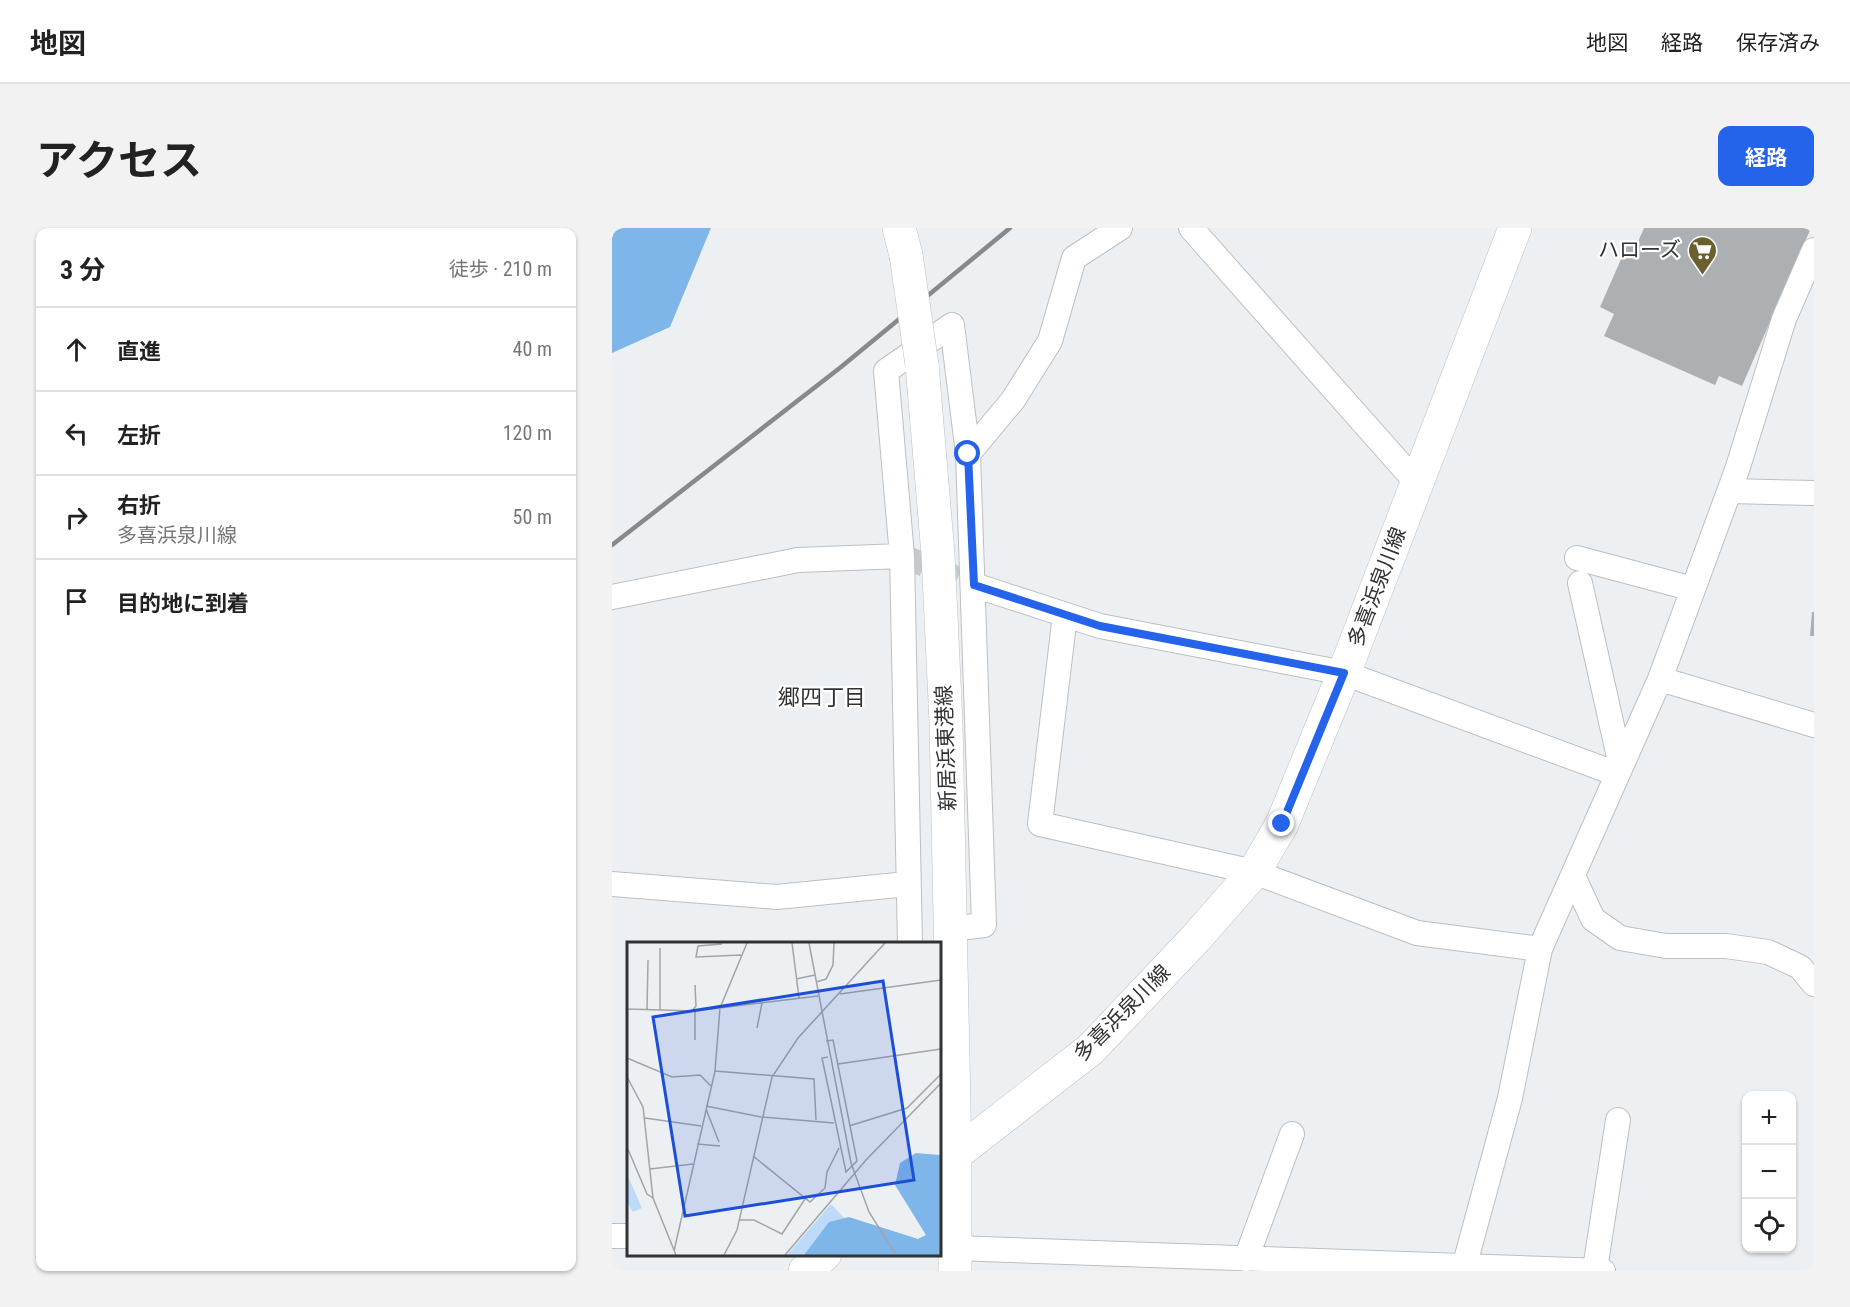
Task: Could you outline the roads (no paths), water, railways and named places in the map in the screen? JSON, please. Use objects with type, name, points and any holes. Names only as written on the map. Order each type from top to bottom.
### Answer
[{"type":"main road","name":"多喜浜泉川線","points":[[947,1161],[1091,1049],[1196,938],[1254,872],[1282,824],[1344,673],[1515,228]]},
{"type":"main road","name":"新居浜東港線","points":[[902,241],[922,364],[941,610],[946,723],[950,929],[946,1009],[947,1161],[955,1259]]},
{"type":"main road","points":[[805,1271],[823,1256]]},
{"type":"street","points":[[968,454],[1013,400],[1050,341],[1074,258],[1120,228]]},
{"type":"street","points":[[1191,228],[1417,483]]},
{"type":"street","points":[[1465,1268],[1510,1098],[1540,949],[1660,679],[1730,491],[1784,319],[1814,250]]},
{"type":"street","points":[[910,942],[902,556],[886,371],[952,325],[968,454],[984,925],[950,929]]},
{"type":"street","points":[[1730,491],[1814,493]]},
{"type":"street","points":[[612,597],[798,560],[902,556]]},
{"type":"street","points":[[1577,558],[1693,590]]},
{"type":"street","points":[[1580,583],[1619,770]]},
{"type":"street","points":[[974,585],[1100,626],[1344,673],[1619,770]]},
{"type":"street","points":[[1065,615],[1040,824],[1254,872],[1417,933],[1540,949]]},
{"type":"street","points":[[1660,679],[1814,725]]},
{"type":"street","points":[[1572,876],[1593,919],[1620,938],[1666,946],[1726,946],[1768,952],[1800,967],[1814,984]]},
{"type":"street","points":[[612,884],[777,897],[907,884]]},
{"type":"street","points":[[955,1259],[1054,1262],[1246,1259],[1465,1268],[1599,1270],[1618,1120]]},
{"type":"street","points":[[1246,1259],[1292,1134]]},
{"type":"tunnel","points":[[902,556],[974,585]]},
{"type":"railway","points":[[612,545],[841,367],[1010,228]]},
{"type":"place","name":"ハローズ","points":[[1702,276]]},
{"type":"district","name":"郷四丁目","points":[[822,697]]}]
